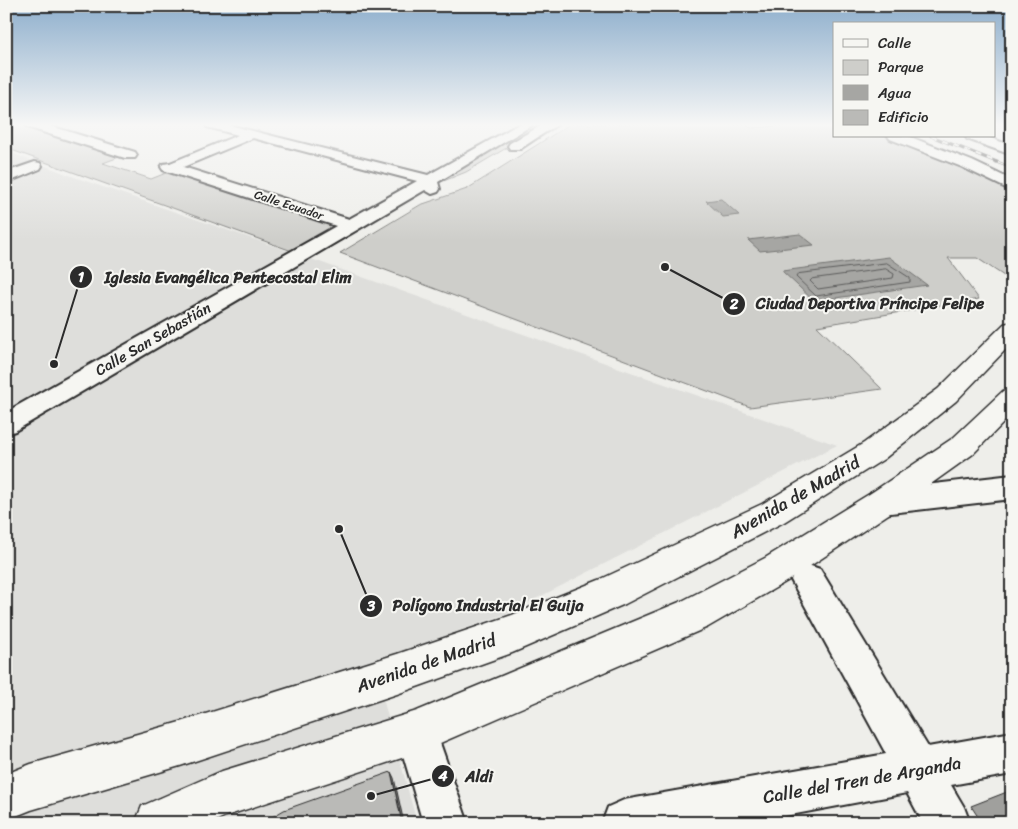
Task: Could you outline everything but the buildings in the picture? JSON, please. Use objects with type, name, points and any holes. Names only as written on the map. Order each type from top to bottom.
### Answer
[{"type":"highway","name":"Avenida de Madrid","points":[[6,798],[31,787],[180,744],[512,634],[612,592],[774,513],[874,451],[947,395],[1012,330]]},
{"type":"highway","points":[[159,823],[222,794],[417,732],[695,614],[777,569],[882,502],[963,446],[1012,397]]},
{"type":"street","name":"Calle Ecuador","points":[[179,163],[173,165],[353,226]]},
{"type":"street","points":[[350,163],[431,186]]},
{"type":"street","name":"Calle San Sebastián","points":[[6,424],[353,226],[405,202],[467,163]]},
{"type":"street","name":"Calle San Sebastián","points":[[431,186],[471,173],[488,163]]},
{"type":"street","points":[[962,163],[1012,186]]},
{"type":"street","points":[[6,178],[35,166]]},
{"type":"street","points":[[882,502],[1012,487]]},
{"type":"street","points":[[808,580],[948,823]]},
{"type":"street","name":"Calle del Tren de Arganda","points":[[624,823],[1012,753]]},
{"type":"street","points":[[424,755],[446,823]]},
{"type":"shaded area","points":[[6,163],[37,163],[837,445],[508,613],[373,662],[417,823],[6,823]]},
{"type":"green space","points":[[47,163],[104,163],[151,179],[171,171],[337,225],[292,251]]},
{"type":"green space","points":[[468,163],[482,163],[466,172],[431,186]]},
{"type":"green space","points":[[509,163],[949,163],[1012,191],[1012,275],[1007,278],[977,258],[948,258],[979,299],[817,326],[882,389],[750,407],[340,253],[420,205],[467,189]]},
{"type":"water","points":[[721,199],[739,215],[723,217],[706,201]]},
{"type":"water","points":[[800,234],[814,245],[760,251],[748,240]]},
{"type":"water","points":[[889,257],[927,285],[814,301],[782,271]]},
{"type":"railway","points":[[999,163],[1012,168]]},
{"type":"place","name":"Ciudad Deportiva Príncipe Felipe","points":[[665,267]]},
{"type":"place","name":"Iglesia Evangélica Pentecostal Elim","points":[[54,364]]},
{"type":"place","name":"Polígono Industrial El Guija","points":[[339,529]]},
{"type":"place","name":"Aldi","points":[[371,796]]}]
